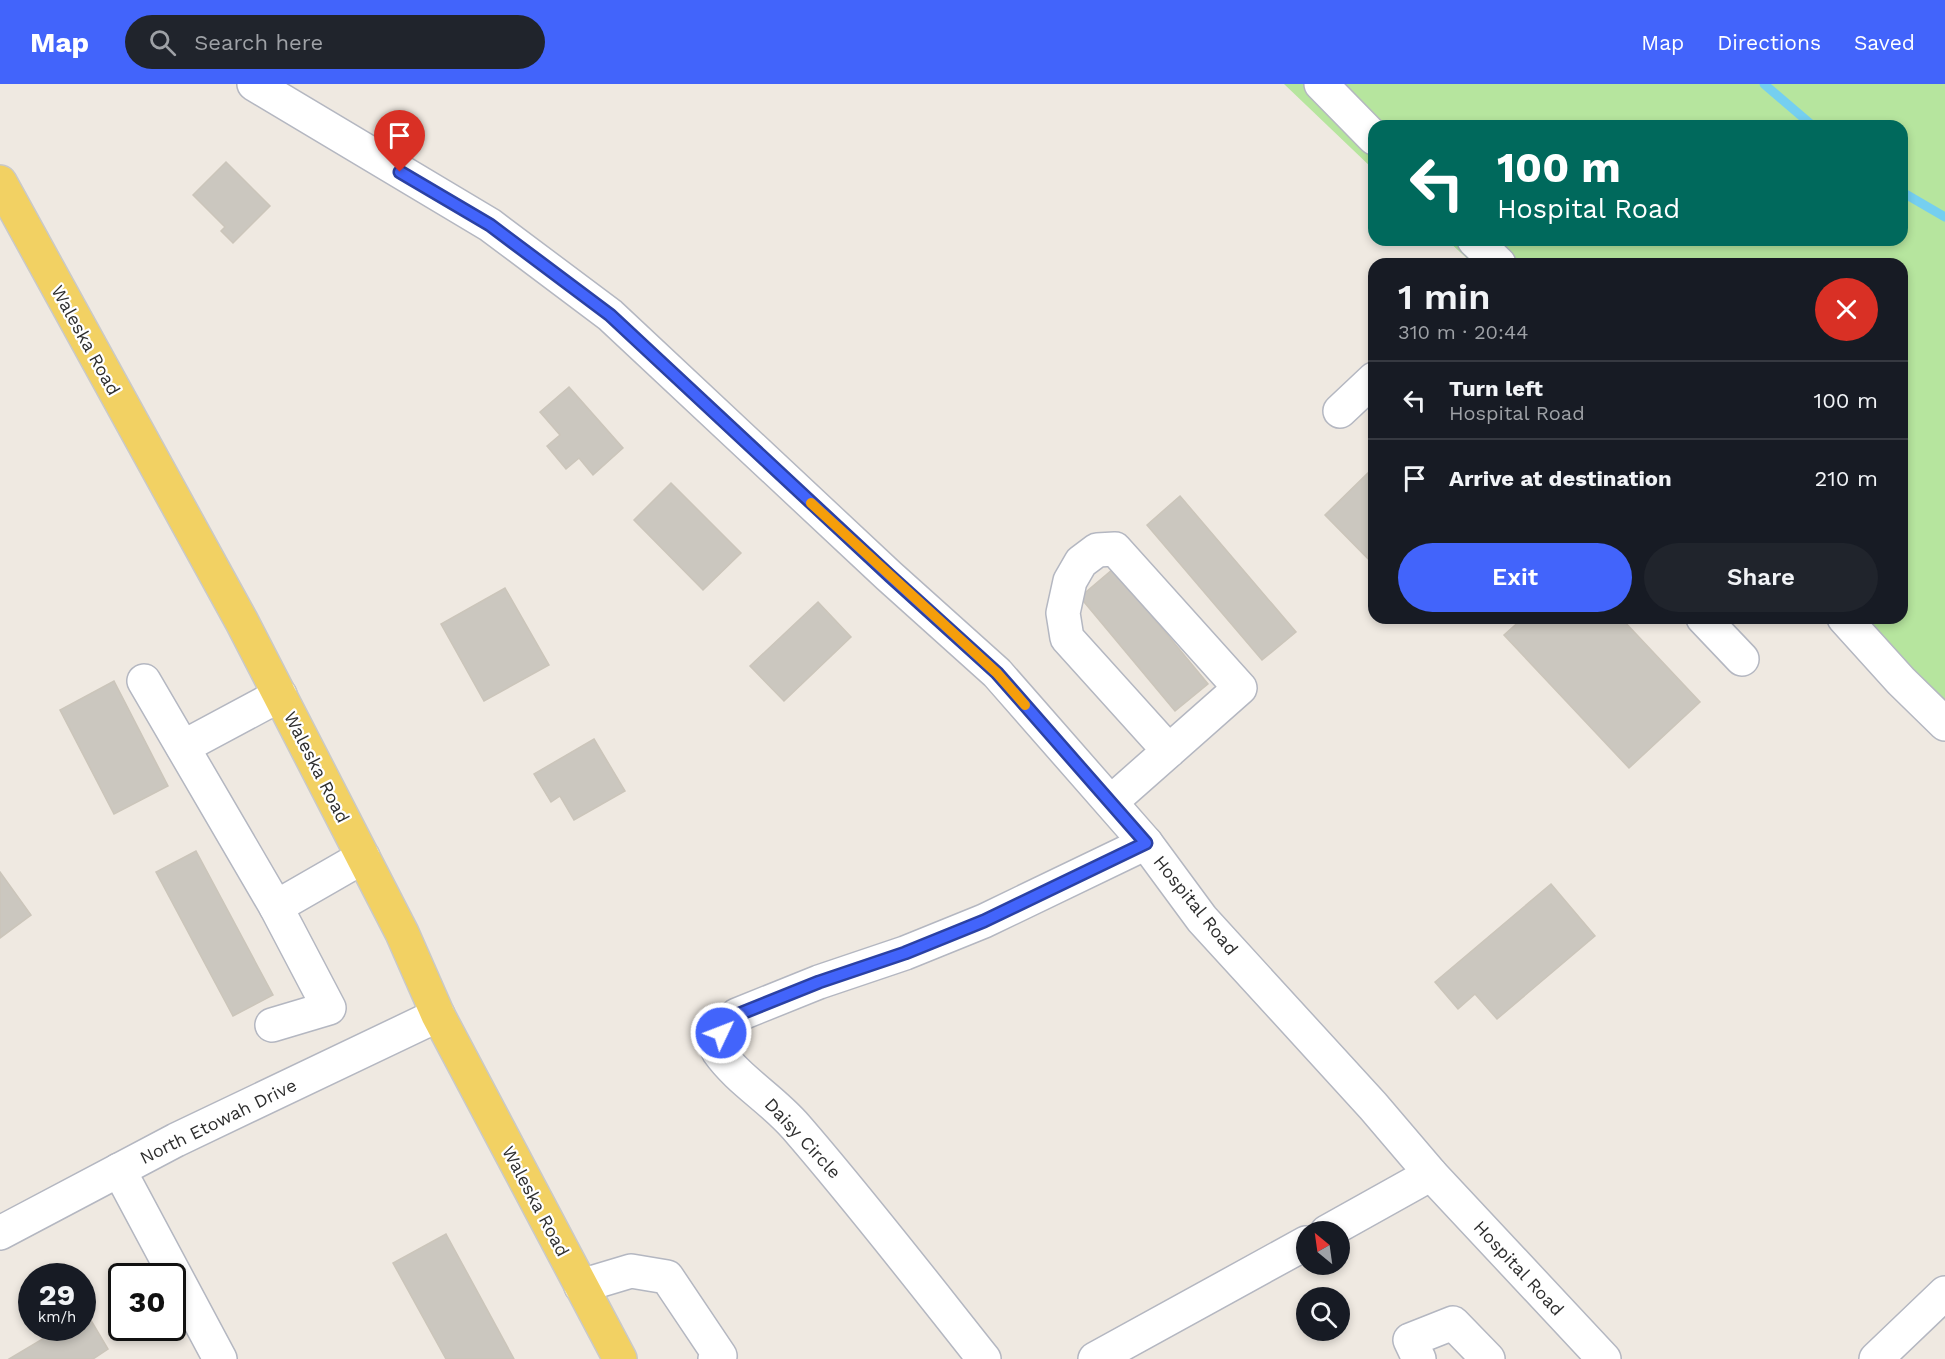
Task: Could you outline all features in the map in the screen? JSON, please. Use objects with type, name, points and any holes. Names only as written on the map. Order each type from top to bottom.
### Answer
[{"type":"main road","name":"Waleska Road","points":[[0,182],[242,622],[402,933],[438,1015],[620,1359]]},
{"type":"street","name":"Hospital Road","points":[[254,84],[490,225],[610,315],[997,673],[1146,843],[1202,919],[1373,1106],[1431,1174],[1604,1359]]},
{"type":"street","points":[[1322,84],[1368,132]]},
{"type":"street","points":[[1480,246],[1493,258]]},
{"type":"street","points":[[1340,411],[1368,385]]},
{"type":"street","points":[[1111,802],[1169,751],[1240,688],[1115,549],[1097,550],[1081,562],[1070,581],[1063,613],[1067,638],[1169,751]]},
{"type":"street","points":[[1709,624],[1742,659]]},
{"type":"street","points":[[1849,624],[1901,681],[1945,724]]},
{"type":"street","points":[[144,681],[276,907],[329,1008],[272,1025]]},
{"type":"street","points":[[183,747],[280,695]]},
{"type":"street","name":"Daisy Circle","points":[[984,1359],[826,1162],[779,1108],[729,1067],[718,1051],[721,1033],[737,1015],[819,982],[905,953],[984,921],[1146,843]]},
{"type":"street","points":[[276,907],[363,857]]},
{"type":"street","name":"North Etowah Drive","points":[[0,1233],[176,1140],[438,1015]]},
{"type":"street","points":[[119,1170],[220,1359]]},
{"type":"street","points":[[1347,1221],[1431,1174]]},
{"type":"street","points":[[1095,1359],[1296,1248]]},
{"type":"street","points":[[581,1287],[631,1271],[667,1277],[720,1356],[715,1359]]},
{"type":"street","points":[[1876,1359],[1945,1293]]},
{"type":"street","points":[[1419,1359],[1410,1340],[1453,1323],[1488,1359]]},
{"type":"green space","points":[[1284,84],[1945,84],[1945,715],[1849,624],[1908,624],[1908,258],[1466,258],[1454,246],[1908,246],[1908,120],[1368,120],[1368,164]]},
{"type":"building","points":[[226,162],[270,206],[233,243],[221,231],[225,227],[193,195]]},
{"type":"building","points":[[569,387],[623,448],[593,475],[579,458],[566,469],[547,446],[560,435],[540,412]]},
{"type":"building","points":[[1368,473],[1368,559],[1325,515]]},
{"type":"building","points":[[671,483],[741,553],[703,590],[634,520]]},
{"type":"building","points":[[1180,496],[1296,632],[1262,660],[1147,525]]},
{"type":"building","points":[[1113,569],[1208,684],[1175,711],[1080,597]]},
{"type":"building","points":[[505,588],[549,665],[484,701],[441,624]]},
{"type":"building","points":[[818,602],[851,637],[784,701],[750,666]]},
{"type":"building","points":[[1516,624],[1627,624],[1700,702],[1629,768],[1504,635]]},
{"type":"building","points":[[114,681],[168,786],[114,814],[60,710]]},
{"type":"building","points":[[594,739],[625,791],[574,820],[560,796],[551,802],[534,774]]},
{"type":"building","points":[[196,851],[273,995],[233,1016],[156,872]]},
{"type":"building","points":[[0,872],[31,915],[0,938]]},
{"type":"building","points":[[1551,884],[1595,936],[1497,1019],[1475,994],[1458,1009],[1435,982]]},
{"type":"building","points":[[446,1234],[514,1359],[446,1359],[393,1263]]},
{"type":"building","points":[[96,1329],[108,1349],[93,1359],[9,1359],[39,1341],[96,1341]]},
{"type":"waterway","points":[[1764,84],[1806,120]]},
{"type":"waterway","points":[[1908,195],[1945,217]]},
{"type":"slow traffic","points":[[811,503],[997,673],[1025,705]]},
{"type":"route","points":[[400,172],[490,225],[610,315],[997,673],[1146,843],[984,921],[905,953],[819,982],[737,1015],[721,1033]]}]
